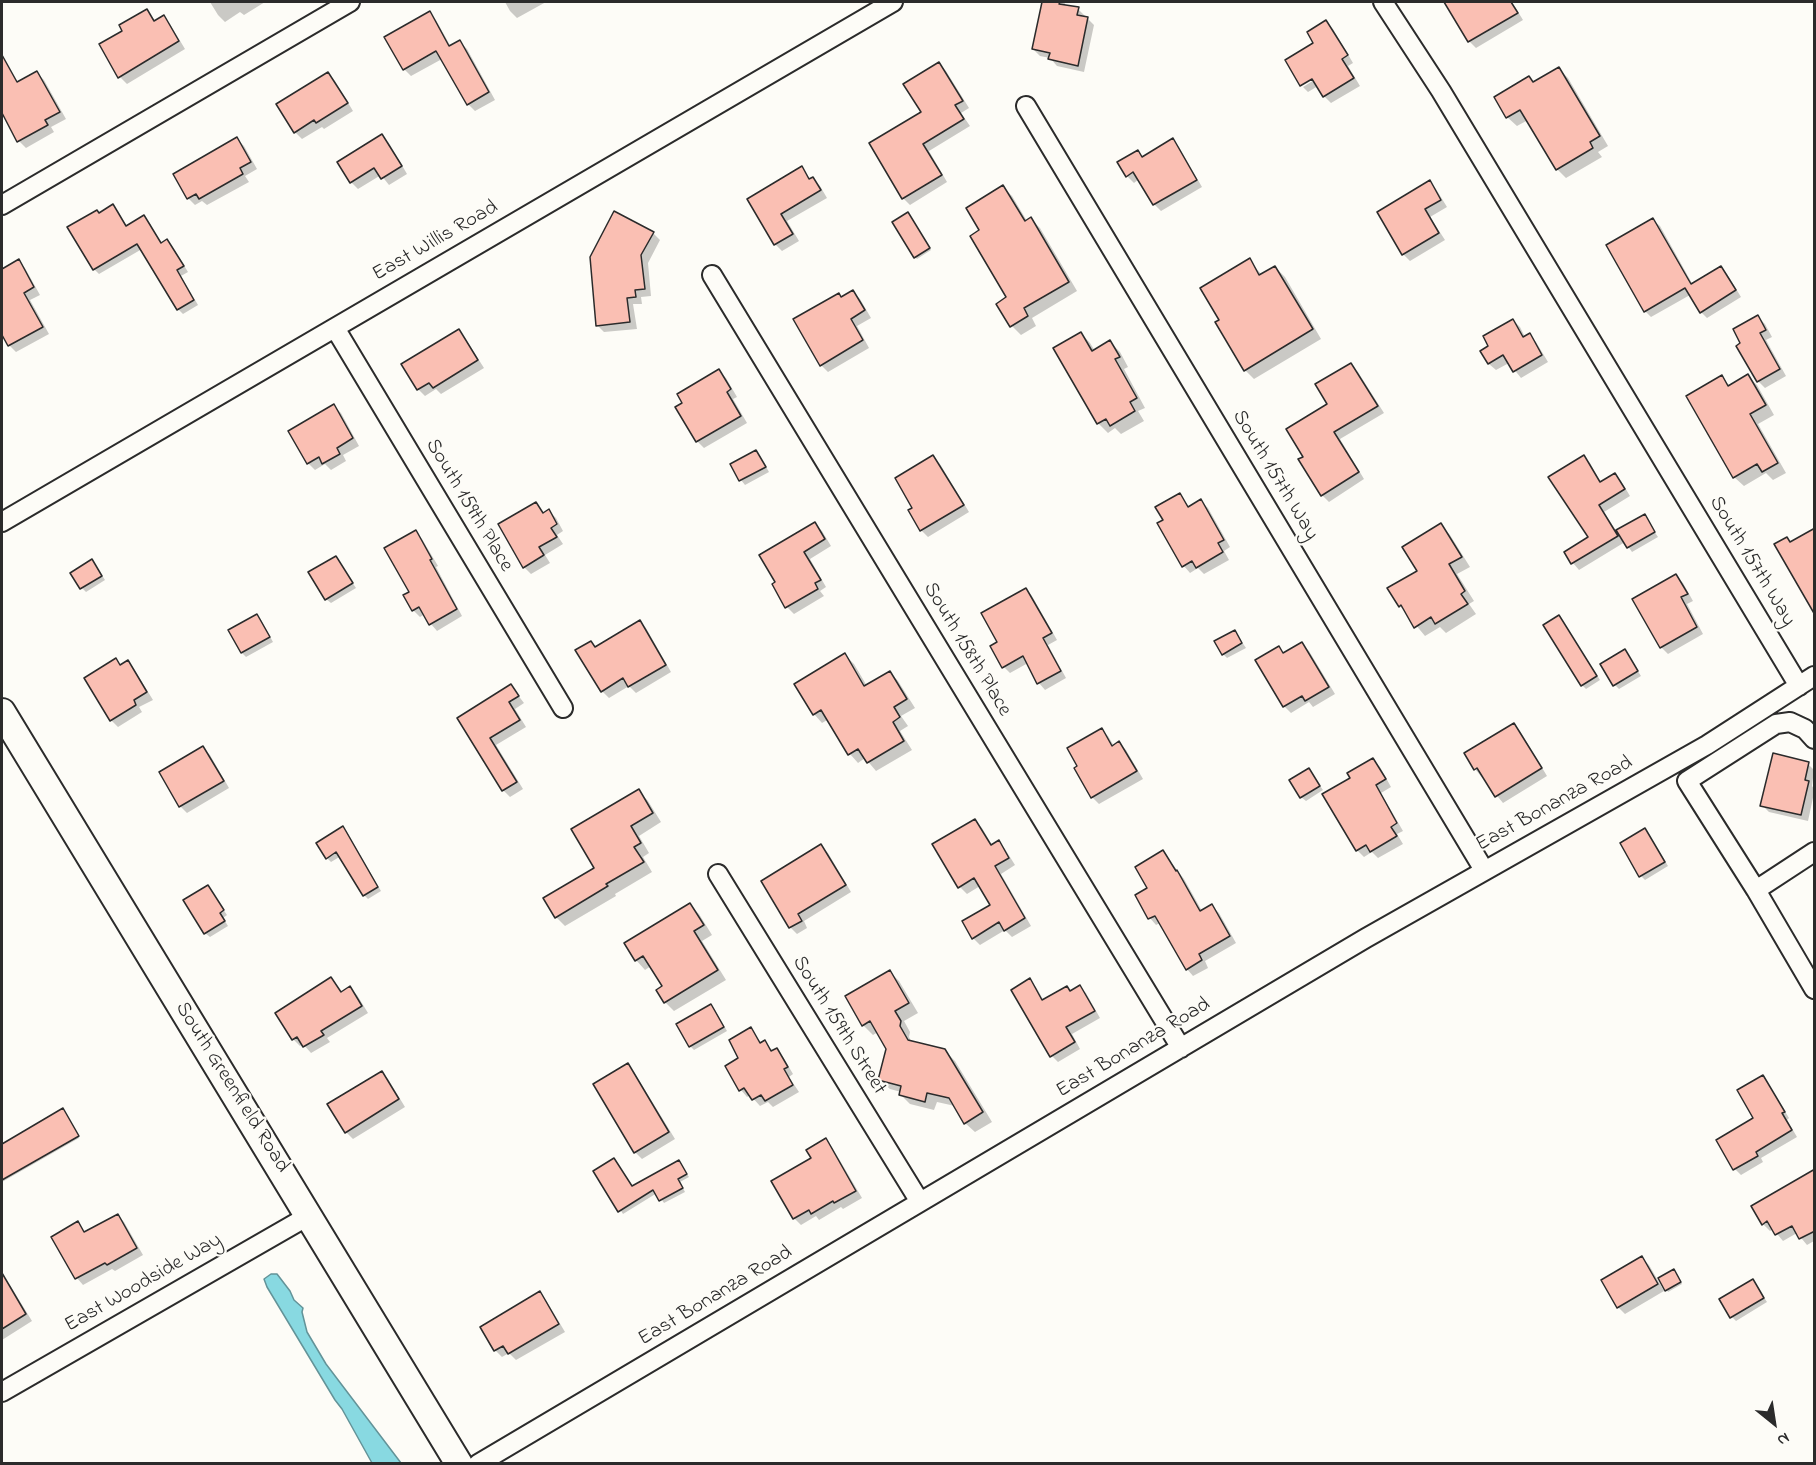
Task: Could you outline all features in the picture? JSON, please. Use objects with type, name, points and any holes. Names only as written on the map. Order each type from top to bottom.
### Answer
[{"type":"main road","name":"South Greenfield Road","points":[[2,712],[459,1464]]},
{"type":"street","points":[[2,205],[350,2]]},
{"type":"street","name":"East Willis Road","points":[[2,522],[893,2]]},
{"type":"street","name":"South 157th Way","points":[[1383,2],[1441,92],[1798,686]]},
{"type":"street","name":"South 157th Way","points":[[1026,106],[1484,870]]},
{"type":"street","name":"South 158th Place","points":[[712,275],[1181,1047]]},
{"type":"street","name":"South 159th Place","points":[[334,328],[563,708]]},
{"type":"street","name":"East Bonanza Road","points":[[478,1464],[1181,1047],[1484,870],[1707,745],[1815,676]]},
{"type":"street","points":[[1815,739],[1805,729],[1790,722],[1776,724],[1687,781],[1815,989]]},
{"type":"street","points":[[1756,890],[1815,852]]},
{"type":"street","name":"South 159th Street","points":[[718,874],[920,1202]]},
{"type":"street","name":"East Woodside Way","points":[[2,1392],[309,1215]]},
{"type":"water","points":[[271,1274],[277,1274],[294,1300],[303,1308],[307,1332],[326,1364],[401,1463],[372,1463],[342,1409],[267,1287],[264,1279]]},
{"type":"building","points":[[1042,2],[1060,2],[1059,4],[1079,7],[1077,15],[1088,17],[1078,66],[1048,59],[1050,53],[1032,49]]},
{"type":"building","points":[[1444,2],[1511,2],[1518,13],[1468,42]]},
{"type":"building","points":[[147,9],[154,21],[164,15],[179,41],[118,78],[99,44],[122,31],[119,25]]},
{"type":"building","points":[[430,11],[449,46],[460,40],[489,92],[467,105],[436,51],[403,70],[384,37]]},
{"type":"building","points":[[1326,20],[1348,55],[1342,59],[1354,78],[1323,97],[1312,79],[1300,86],[1285,60],[1313,43],[1307,32]]},
{"type":"building","points":[[2,55],[17,82],[37,71],[60,112],[45,120],[48,125],[17,142],[2,113]]},
{"type":"building","points":[[939,62],[963,101],[955,105],[964,119],[923,144],[942,175],[902,199],[869,143],[921,112],[903,84]]},
{"type":"building","points":[[1559,67],[1600,136],[1590,142],[1593,148],[1556,170],[1520,110],[1506,118],[1494,97],[1529,76],[1533,82]]},
{"type":"building","points":[[328,72],[348,103],[316,123],[314,120],[294,133],[276,104]]},
{"type":"building","points":[[382,134],[402,166],[381,179],[374,168],[350,183],[337,162]]},
{"type":"building","points":[[237,137],[251,162],[240,168],[243,174],[199,199],[196,194],[187,199],[173,174]]},
{"type":"building","points":[[1173,138],[1197,180],[1153,205],[1133,172],[1126,177],[1117,162],[1138,150],[1142,157]]},
{"type":"building","points":[[802,166],[809,179],[813,177],[821,190],[781,214],[793,234],[774,245],[747,199]]},
{"type":"building","points":[[1430,180],[1441,200],[1425,209],[1439,233],[1402,255],[1377,212]]},
{"type":"building","points":[[1003,185],[1025,221],[1031,217],[1069,282],[1024,308],[1028,316],[1010,327],[996,304],[1006,297],[970,236],[979,230],[966,208]]},
{"type":"building","points":[[113,204],[126,226],[144,215],[161,243],[167,239],[184,266],[177,270],[194,300],[177,310],[137,244],[93,270],[67,227]]},
{"type":"building","points":[[614,211],[654,232],[641,255],[645,289],[635,290],[636,297],[627,298],[630,322],[596,326],[590,257]]},
{"type":"building","points":[[908,212],[930,248],[914,258],[892,222]]},
{"type":"building","points":[[1653,218],[1691,284],[1721,266],[1736,290],[1700,313],[1685,288],[1644,312],[1606,245]]},
{"type":"building","points":[[1250,258],[1259,275],[1275,266],[1313,329],[1244,371],[1215,322],[1219,320],[1200,288]]},
{"type":"building","points":[[19,259],[34,287],[24,293],[43,327],[8,346],[2,335],[2,269]]},
{"type":"building","points":[[853,290],[865,310],[851,319],[863,340],[820,366],[793,319],[839,293],[841,297]]},
{"type":"building","points":[[1758,315],[1766,330],[1760,333],[1780,369],[1757,382],[1736,346],[1740,343],[1733,329]]},
{"type":"building","points":[[1513,319],[1523,337],[1530,333],[1542,355],[1513,372],[1503,355],[1488,364],[1480,351],[1488,346],[1483,336]]},
{"type":"building","points":[[459,329],[478,360],[433,388],[429,383],[417,390],[401,364]]},
{"type":"building","points":[[1081,332],[1092,351],[1110,340],[1120,357],[1115,359],[1137,398],[1130,402],[1135,411],[1110,426],[1106,419],[1097,424],[1053,348]]},
{"type":"building","points":[[1351,363],[1378,406],[1334,432],[1359,472],[1321,496],[1298,459],[1303,457],[1286,429],[1327,404],[1315,384]]},
{"type":"building","points":[[719,369],[731,389],[727,392],[741,416],[696,442],[675,407],[682,403],[677,394]]},
{"type":"building","points":[[1748,374],[1766,405],[1750,414],[1778,463],[1762,472],[1757,464],[1733,478],[1686,396],[1722,375],[1728,386]]},
{"type":"building","points":[[334,404],[353,438],[337,448],[340,454],[322,464],[319,457],[307,464],[288,431]]},
{"type":"building","points":[[756,450],[766,467],[739,481],[730,464]]},
{"type":"building","points":[[933,455],[964,505],[920,531],[908,510],[912,508],[895,478]]},
{"type":"building","points":[[1584,455],[1600,482],[1615,473],[1625,489],[1599,505],[1618,536],[1571,564],[1564,552],[1588,537],[1548,477]]},
{"type":"building","points":[[1180,493],[1188,507],[1201,499],[1224,540],[1218,543],[1223,552],[1196,568],[1192,561],[1182,567],[1157,523],[1163,520],[1155,507]]},
{"type":"building","points":[[536,502],[543,513],[549,509],[557,524],[551,528],[557,537],[539,547],[544,555],[523,568],[498,524]]},
{"type":"building","points":[[1645,514],[1655,532],[1627,548],[1616,530]]},
{"type":"building","points":[[815,522],[825,539],[804,552],[821,580],[815,583],[818,589],[785,608],[772,584],[775,582],[759,555]]},
{"type":"building","points":[[1441,523],[1462,557],[1449,564],[1465,591],[1461,594],[1468,604],[1435,624],[1431,617],[1414,628],[1401,605],[1399,607],[1387,588],[1417,571],[1402,547]]},
{"type":"building","points":[[1815,528],[1815,615],[1774,544],[1787,537],[1790,542]]},
{"type":"building","points":[[416,530],[457,609],[429,625],[419,607],[412,611],[403,595],[409,592],[384,548]]},
{"type":"building","points":[[336,556],[353,583],[325,600],[308,572]]},
{"type":"building","points":[[92,559],[102,576],[80,589],[70,573]]},
{"type":"building","points":[[1676,574],[1688,594],[1681,597],[1697,627],[1660,648],[1632,599]]},
{"type":"building","points":[[1026,588],[1052,633],[1043,638],[1061,671],[1037,684],[1023,656],[1002,668],[990,646],[997,642],[981,613]]},
{"type":"building","points":[[257,614],[270,637],[241,653],[228,630]]},
{"type":"building","points":[[1559,615],[1597,676],[1581,686],[1543,625]]},
{"type":"building","points":[[640,620],[666,665],[628,687],[623,678],[601,692],[575,650],[591,641],[595,647]]},
{"type":"building","points":[[1235,630],[1242,643],[1222,655],[1214,641]]},
{"type":"building","points":[[1302,642],[1329,687],[1305,701],[1302,696],[1283,707],[1255,660],[1279,646],[1283,653]]},
{"type":"building","points":[[1625,649],[1638,671],[1613,686],[1600,664]]},
{"type":"building","points":[[845,653],[864,686],[890,671],[907,699],[894,707],[900,717],[893,722],[904,741],[867,763],[858,749],[848,755],[821,710],[813,715],[794,684]]},
{"type":"building","points":[[116,658],[120,665],[128,660],[147,692],[134,700],[136,705],[110,721],[84,678]]},
{"type":"building","points":[[511,684],[519,696],[509,702],[520,720],[490,738],[517,782],[502,791],[457,718]]},
{"type":"building","points":[[1514,723],[1542,768],[1495,797],[1477,768],[1474,770],[1464,753]]},
{"type":"building","points":[[1102,728],[1112,746],[1119,741],[1137,771],[1091,798],[1074,768],[1077,766],[1067,748]]},
{"type":"building","points":[[203,746],[224,781],[179,807],[159,772]]},
{"type":"building","points":[[1773,753],[1809,762],[1805,780],[1809,781],[1801,815],[1760,806]]},
{"type":"building","points":[[1373,758],[1386,779],[1376,785],[1397,823],[1391,827],[1397,836],[1370,852],[1366,845],[1356,851],[1322,794],[1350,778],[1347,773]]},
{"type":"building","points":[[1309,768],[1320,786],[1300,798],[1289,780]]},
{"type":"building","points":[[639,789],[653,813],[631,826],[641,843],[634,847],[644,862],[555,918],[543,898],[594,868],[571,829]]},
{"type":"building","points":[[975,819],[991,845],[999,840],[1009,858],[995,866],[1025,918],[1004,931],[999,922],[972,939],[962,921],[990,905],[974,878],[958,888],[932,844]]},
{"type":"building","points":[[343,826],[378,887],[363,896],[336,852],[326,859],[316,843]]},
{"type":"building","points":[[1645,828],[1665,862],[1639,877],[1620,843]]},
{"type":"building","points":[[821,844],[846,885],[798,914],[802,921],[789,928],[761,881]]},
{"type":"building","points":[[1163,850],[1200,911],[1212,904],[1230,936],[1199,954],[1202,960],[1186,970],[1155,916],[1148,919],[1135,895],[1147,888],[1135,867]]},
{"type":"building","points":[[208,885],[224,910],[220,913],[225,921],[204,934],[183,900]]},
{"type":"building","points":[[690,903],[704,925],[694,931],[718,970],[664,1003],[656,990],[662,986],[643,956],[635,961],[624,943]]},
{"type":"building","points":[[890,970],[909,1003],[895,1011],[908,1040],[945,1049],[983,1112],[964,1124],[949,1098],[927,1093],[925,1102],[899,1095],[901,1086],[878,1080],[886,1049],[870,1021],[862,1026],[845,996]]},
{"type":"building","points":[[331,977],[341,992],[350,986],[362,1006],[321,1031],[324,1035],[303,1047],[297,1037],[292,1040],[275,1013]]},
{"type":"building","points":[[1030,978],[1042,1000],[1067,986],[1070,991],[1080,985],[1095,1011],[1066,1027],[1075,1042],[1050,1057],[1011,990]]},
{"type":"building","points":[[711,1004],[724,1027],[689,1047],[676,1024]]},
{"type":"building","points":[[751,1027],[760,1043],[765,1040],[771,1051],[777,1048],[788,1067],[784,1069],[793,1085],[765,1101],[761,1095],[752,1100],[744,1088],[739,1091],[725,1066],[738,1058],[729,1040]]},
{"type":"building","points":[[628,1063],[669,1132],[634,1153],[593,1084]]},
{"type":"building","points":[[382,1071],[399,1099],[345,1133],[327,1104]]},
{"type":"building","points":[[1763,1075],[1785,1112],[1782,1113],[1792,1130],[1756,1152],[1758,1156],[1733,1170],[1716,1140],[1753,1118],[1737,1090]]},
{"type":"building","points":[[63,1108],[79,1136],[2,1180],[2,1144]]},
{"type":"building","points":[[826,1138],[856,1191],[811,1214],[809,1210],[793,1219],[771,1181],[811,1158],[806,1150]]},
{"type":"building","points":[[614,1158],[632,1186],[679,1160],[687,1174],[678,1179],[683,1188],[659,1201],[653,1190],[618,1212],[593,1171]]},
{"type":"building","points":[[1815,1169],[1815,1231],[1799,1239],[1792,1226],[1775,1235],[1767,1221],[1762,1225],[1751,1206]]},
{"type":"building","points":[[118,1214],[137,1248],[75,1279],[51,1237],[78,1221],[84,1232]]},
{"type":"building","points":[[1642,1256],[1658,1284],[1617,1308],[1601,1280]]},
{"type":"building","points":[[1674,1269],[1681,1282],[1665,1291],[1658,1278]]},
{"type":"building","points":[[2,1273],[26,1314],[2,1329]]},
{"type":"building","points":[[1753,1279],[1764,1298],[1730,1318],[1719,1299]]},
{"type":"building","points":[[540,1291],[559,1324],[508,1354],[503,1346],[494,1351],[480,1327]]}]
